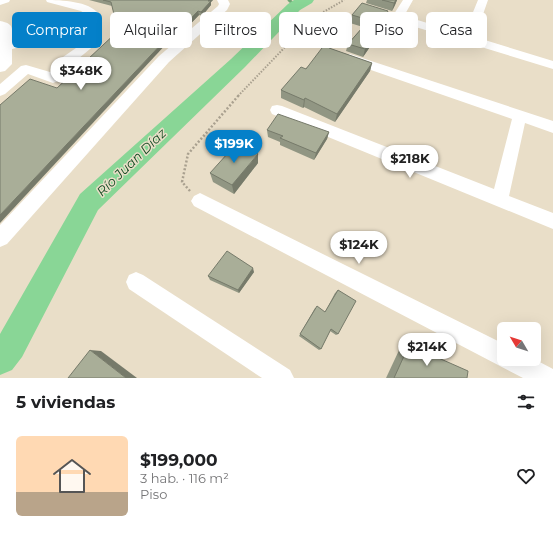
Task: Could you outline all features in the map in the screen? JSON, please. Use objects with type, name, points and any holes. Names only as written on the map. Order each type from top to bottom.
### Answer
[{"type":"street","points":[[0,2],[5,0]]},
{"type":"street","points":[[0,92],[28,67],[53,78],[68,59],[95,40],[93,14],[85,9],[51,0]]},
{"type":"street","points":[[0,238],[164,59],[223,8],[224,4],[222,0]]},
{"type":"street","points":[[401,12],[408,0]]},
{"type":"street","points":[[478,12],[483,0]]},
{"type":"street","points":[[363,7],[378,12]]},
{"type":"street","points":[[0,24],[6,26],[6,64],[0,68]]},
{"type":"street","points":[[487,45],[553,65],[553,60]]},
{"type":"street","points":[[6,47],[12,46]]},
{"type":"street","points":[[340,55],[553,127]]},
{"type":"street","points":[[277,110],[553,221]]},
{"type":"street","points":[[500,199],[520,115]]},
{"type":"street","points":[[200,202],[497,352]]},
{"type":"street","points":[[136,282],[282,378]]},
{"type":"street","points":[[524,366],[547,378]]},
{"type":"path","points":[[200,202],[182,182],[188,154],[237,97],[313,18],[344,0]]},
{"type":"building","points":[[103,0],[211,1],[201,12],[198,11],[192,17],[192,12],[113,12],[111,2]]},
{"type":"building","points":[[382,0],[396,0],[394,3]]},
{"type":"building","points":[[362,3],[388,11],[360,12],[360,17],[352,15]]},
{"type":"building","points":[[360,30],[360,48],[352,45],[352,39]]},
{"type":"building","points":[[110,38],[110,48],[158,48],[0,215],[0,105],[30,79],[57,88],[100,48],[102,48],[102,46]]},
{"type":"building","points":[[322,48],[329,48],[372,63],[337,114],[305,98],[304,100],[281,90],[301,67],[306,69]]},
{"type":"building","points":[[278,114],[329,132],[316,153],[280,138],[283,136],[267,130]]},
{"type":"building","points":[[237,143],[258,154],[232,185],[210,173]]},
{"type":"building","points":[[227,251],[253,268],[238,290],[208,276]]},
{"type":"building","points":[[338,290],[356,301],[338,334],[331,329],[321,349],[300,334],[317,306],[325,312]]},
{"type":"building","points":[[409,345],[468,371],[467,378],[394,378]]},
{"type":"building","points":[[90,350],[126,378],[68,378]]},
{"type":"waterway","points":[[289,0],[296,6]]},
{"type":"waterway","name":"Río Juan Díaz","points":[[0,358],[11,346],[89,202],[238,63],[294,7],[306,0]]}]
